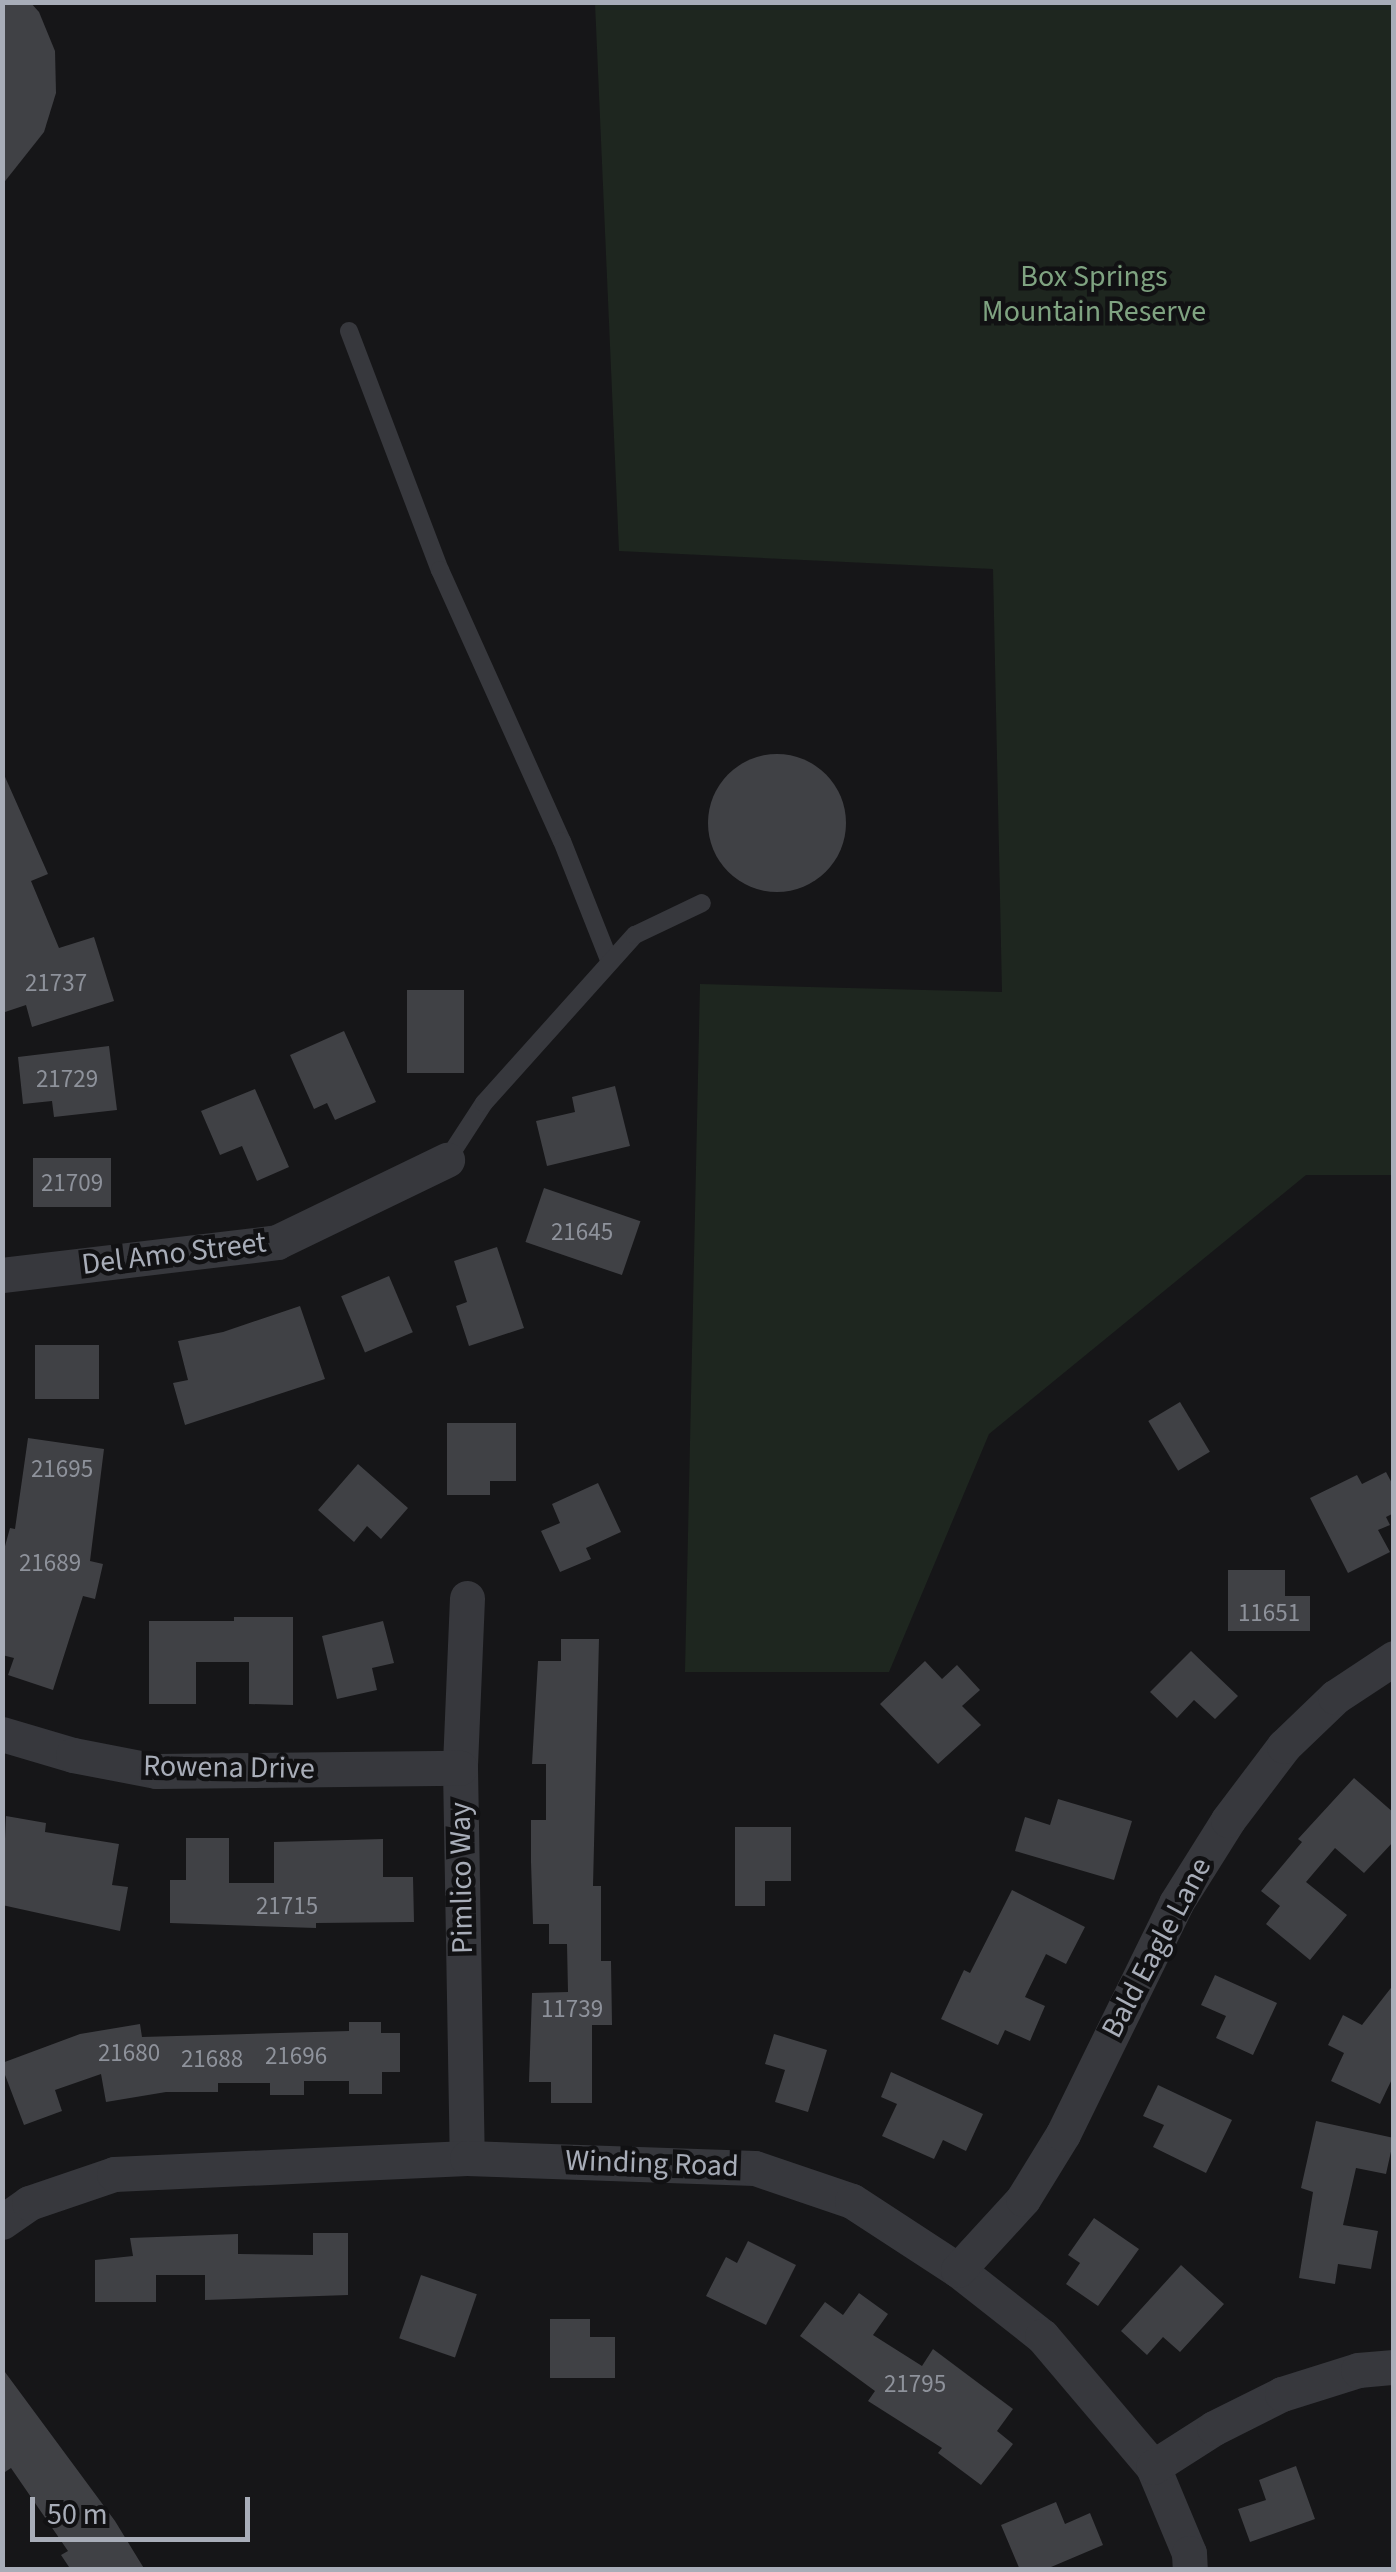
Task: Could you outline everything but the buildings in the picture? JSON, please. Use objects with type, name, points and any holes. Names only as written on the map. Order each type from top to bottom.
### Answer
[{"type":"street","name":"Del Amo Street","points":[[2,1275],[277,1242],[447,1160]]},
{"type":"street","name":"Pimlico Way","points":[[466,1598],[460,1768],[466,2158]]},
{"type":"street","name":"Bald Eagle Lane","points":[[958,2270],[1023,2199],[1062,2134],[1176,1902],[1228,1820],[1284,1746],[1334,1697],[1394,1658]]},
{"type":"street","name":"Rowena Drive","points":[[2,1734],[73,1755],[156,1771],[460,1768]]},
{"type":"street","name":"Winding Road","points":[[2,2222],[30,2203],[114,2174],[466,2158],[755,2168],[852,2201],[958,2270],[1042,2336],[1153,2468],[1188,2553],[1190,2570]]},
{"type":"street","points":[[1153,2468],[1214,2428],[1282,2394],[1358,2370],[1394,2366]]},
{"type":"lane","points":[[348,331],[440,570],[562,842],[610,962]]},
{"type":"lane","points":[[447,1160],[484,1103],[635,936],[702,903]]},
{"type":"green space","name":"Box Springs Mountain Reserve","points":[[595,3],[1393,3],[1393,1175],[1306,1175],[989,1434],[889,1672],[685,1672],[700,984],[1002,992],[993,569],[619,551]]}]
